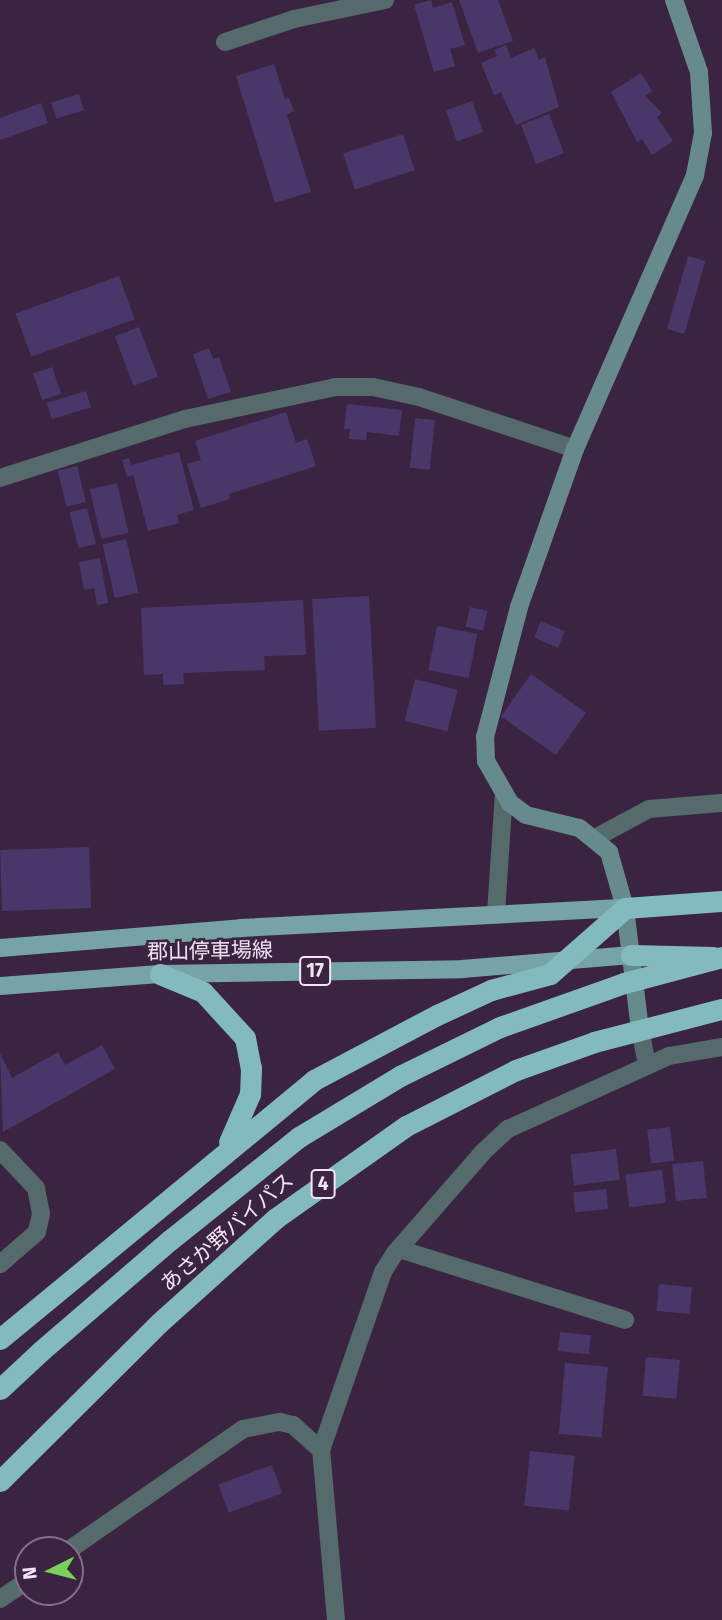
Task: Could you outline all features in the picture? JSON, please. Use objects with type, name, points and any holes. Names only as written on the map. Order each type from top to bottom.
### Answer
[{"type":"highway","points":[[0,1339],[314,1080],[366,1051],[491,990],[550,974],[571,959],[625,908],[722,901]]},
{"type":"highway","points":[[631,955],[722,957]]},
{"type":"highway","name":"あさか野バイパス","points":[[0,1389],[170,1240],[299,1138],[424,1063],[500,1027],[624,983],[722,957]]},
{"type":"highway","points":[[160,974],[203,992],[245,1038],[251,1068],[250,1094],[223,1153]]},
{"type":"highway","name":"あさか野バイパス","points":[[0,1481],[159,1323],[276,1218],[406,1126],[474,1087],[640,1029],[722,1009]]},
{"type":"main road","name":"郡山停車場線","points":[[0,948],[496,913],[625,908]]},
{"type":"main road","name":"郡山停車場線","points":[[0,986],[160,974],[462,969],[631,955]]},
{"type":"street","points":[[225,42],[294,19],[385,0]]},
{"type":"street","points":[[647,1065],[625,908],[609,852],[595,838],[579,828],[526,815],[503,792],[486,761],[485,737],[519,607],[575,449],[695,175],[703,133],[700,83],[690,40],[674,0]]},
{"type":"street","points":[[0,478],[185,419],[335,387],[373,387],[419,397],[575,449]]},
{"type":"street","points":[[496,913],[503,792]]},
{"type":"street","points":[[595,838],[649,809],[722,803]]},
{"type":"street","points":[[336,1620],[321,1450],[383,1272],[399,1249],[483,1152],[508,1129],[669,1056],[722,1047]]},
{"type":"street","points":[[0,1150],[36,1188],[41,1214],[37,1232],[0,1264]]},
{"type":"street","points":[[399,1249],[625,1320]]},
{"type":"street","points":[[84,1540],[243,1429],[280,1422],[293,1425],[321,1450]]},
{"type":"building","points":[[431,0],[433,8],[452,2],[465,45],[450,49],[455,66],[434,72],[414,5]]},
{"type":"building","points":[[459,0],[498,0],[513,41],[478,53]]},
{"type":"building","points":[[506,45],[511,58],[534,48],[539,60],[545,57],[559,107],[516,125],[501,92],[494,95],[481,63],[497,56],[494,50]]},
{"type":"building","points":[[274,64],[285,99],[289,98],[294,111],[287,115],[311,192],[275,203],[236,76]]},
{"type":"building","points":[[641,73],[652,91],[645,96],[662,113],[657,117],[673,141],[652,155],[642,139],[637,142],[611,92]]},
{"type":"building","points":[[79,94],[84,110],[56,119],[51,102]]},
{"type":"building","points":[[472,101],[483,132],[457,142],[446,111]]},
{"type":"building","points":[[41,103],[48,123],[0,140],[0,118]]},
{"type":"building","points":[[549,114],[564,153],[536,164],[521,125]]},
{"type":"building","points":[[403,134],[415,170],[355,190],[343,153]]},
{"type":"building","points":[[688,256],[705,261],[684,334],[667,329]]},
{"type":"building","points":[[119,276],[135,319],[31,357],[16,314]]},
{"type":"building","points":[[139,327],[158,376],[134,386],[115,336]]},
{"type":"building","points":[[209,348],[213,359],[219,357],[231,392],[208,399],[193,354]]},
{"type":"building","points":[[52,367],[61,393],[42,400],[33,374]]},
{"type":"building","points":[[86,391],[91,407],[52,419],[47,403]]},
{"type":"building","points":[[347,404],[402,410],[399,436],[367,432],[366,440],[349,439],[350,429],[344,429]]},
{"type":"building","points":[[286,412],[296,443],[307,439],[316,466],[229,494],[230,499],[201,508],[187,464],[201,460],[195,441]]},
{"type":"building","points":[[415,418],[435,420],[430,470],[410,468]]},
{"type":"building","points":[[179,452],[194,510],[177,515],[179,523],[148,531],[133,475],[127,477],[122,460],[129,458],[131,465]]},
{"type":"building","points":[[77,466],[86,502],[67,507],[58,471]]},
{"type":"building","points":[[117,483],[128,533],[101,539],[90,489]]},
{"type":"building","points":[[87,508],[96,544],[78,548],[70,512]]},
{"type":"building","points":[[126,539],[138,593],[115,598],[103,544]]},
{"type":"building","points":[[100,558],[108,603],[97,605],[94,588],[84,590],[79,562]]},
{"type":"building","points":[[369,596],[376,728],[319,731],[312,599]]},
{"type":"building","points":[[303,600],[306,655],[264,656],[265,670],[183,673],[184,684],[163,685],[163,674],[144,675],[141,608]]},
{"type":"building","points":[[470,607],[488,611],[483,631],[466,626]]},
{"type":"building","points":[[541,621],[565,631],[558,648],[534,638]]},
{"type":"building","points":[[437,626],[477,634],[469,678],[428,670]]},
{"type":"building","points":[[531,674],[586,712],[556,755],[501,717]]},
{"type":"building","points":[[415,679],[458,690],[447,731],[405,721]]},
{"type":"building","points":[[89,847],[91,908],[2,911],[0,850]]},
{"type":"building","points":[[102,1045],[115,1069],[3,1132],[0,1053],[12,1078],[58,1052],[65,1065]]},
{"type":"building","points":[[670,1127],[674,1161],[651,1164],[647,1130]]},
{"type":"building","points":[[616,1149],[620,1180],[574,1185],[570,1155]]},
{"type":"building","points":[[703,1161],[707,1198],[676,1201],[672,1164]]},
{"type":"building","points":[[662,1170],[666,1203],[629,1207],[625,1175]]},
{"type":"building","points":[[606,1189],[608,1209],[575,1212],[573,1192]]},
{"type":"building","points":[[659,1284],[692,1287],[690,1314],[657,1311]]},
{"type":"building","points":[[560,1332],[591,1335],[589,1354],[558,1351]]},
{"type":"building","points":[[646,1357],[680,1360],[676,1399],[643,1396]]},
{"type":"building","points":[[565,1363],[608,1367],[602,1437],[559,1434]]},
{"type":"building","points":[[530,1451],[575,1456],[569,1510],[524,1506]]},
{"type":"building","points":[[272,1465],[282,1493],[229,1513],[218,1484]]}]
